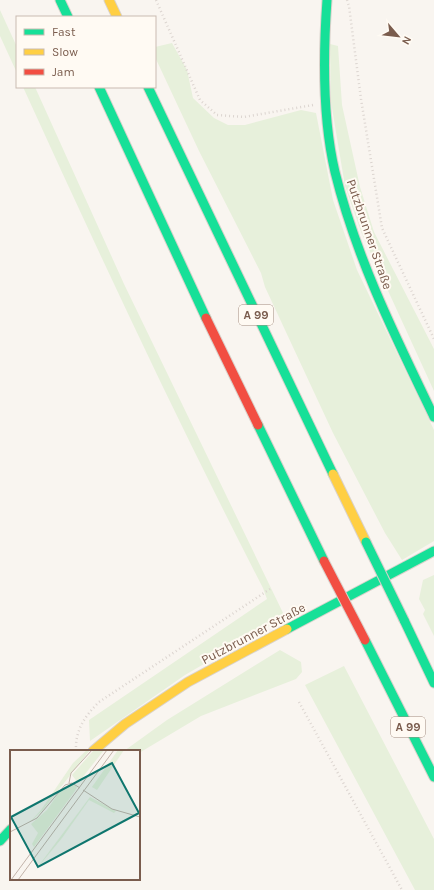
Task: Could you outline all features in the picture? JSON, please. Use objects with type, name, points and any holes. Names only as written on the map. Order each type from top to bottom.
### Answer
[{"type":"main road","points":[[60,0],[68,16]]},
{"type":"main road","points":[[109,0],[117,16]]},
{"type":"main road","name":"Putzbrunner Straße","points":[[327,0],[324,32],[325,103],[335,171],[356,241],[383,311],[434,417]]},
{"type":"main road","name":"A 99","points":[[99,88],[183,270],[324,561],[434,777]]},
{"type":"main road","name":"A 99","points":[[148,88],[221,242],[434,682]]},
{"type":"main road","name":"Putzbrunner Straße","points":[[94,750],[125,724],[188,682],[434,551]]},
{"type":"main road","points":[[0,841],[10,830]]},
{"type":"path","points":[[156,0],[200,100],[217,116],[244,117],[325,103]]},
{"type":"path","points":[[347,0],[382,228],[434,339]]},
{"type":"path","points":[[76,750],[77,734],[85,716],[99,702],[270,589]]},
{"type":"path","points":[[299,702],[402,890]]},
{"type":"green space","points":[[0,10],[16,45],[16,71],[0,36]]},
{"type":"green space","points":[[172,43],[187,70],[193,98],[214,118],[228,125],[245,125],[301,110],[316,113],[333,200],[357,270],[434,430],[434,541],[402,560],[385,533],[333,433],[265,287],[261,273],[199,151],[156,59],[156,47]]},
{"type":"green space","points":[[330,44],[338,46],[342,105],[360,187],[374,232],[434,349],[434,391],[362,234],[345,186],[331,102]]},
{"type":"green space","points":[[23,88],[35,88],[124,284],[285,617],[185,675],[90,741],[89,720],[267,599],[263,588],[200,464]]},
{"type":"green space","points":[[434,575],[434,636],[423,614],[425,610],[419,599],[423,580]]},
{"type":"green space","points":[[280,650],[301,662],[302,672],[296,679],[201,716],[140,752],[140,750],[125,750],[167,720]]},
{"type":"green space","points":[[344,666],[434,839],[434,890],[415,890],[305,685]]},
{"type":"traffic: fast","points":[[60,0],[68,16]]},
{"type":"traffic: fast","points":[[327,0],[324,65],[328,130],[335,172],[354,235],[378,297],[434,417]]},
{"type":"traffic: fast","points":[[99,88],[206,318]]},
{"type":"traffic: fast","points":[[148,88],[333,474]]},
{"type":"traffic: fast","points":[[258,425],[324,561]]},
{"type":"traffic: fast","points":[[366,542],[404,620]]},
{"type":"traffic: fast","points":[[287,629],[434,551]]},
{"type":"traffic: fast","points":[[404,620],[434,683]]},
{"type":"traffic: fast","points":[[365,640],[434,777]]},
{"type":"traffic: fast","points":[[0,841],[10,830]]},
{"type":"traffic: slow","points":[[109,0],[117,16]]},
{"type":"traffic: slow","points":[[333,474],[366,542]]},
{"type":"traffic: slow","points":[[94,750],[125,724],[188,682],[287,629]]},
{"type":"traffic: jam","points":[[206,318],[258,425]]},
{"type":"traffic: jam","points":[[324,561],[365,640]]}]
